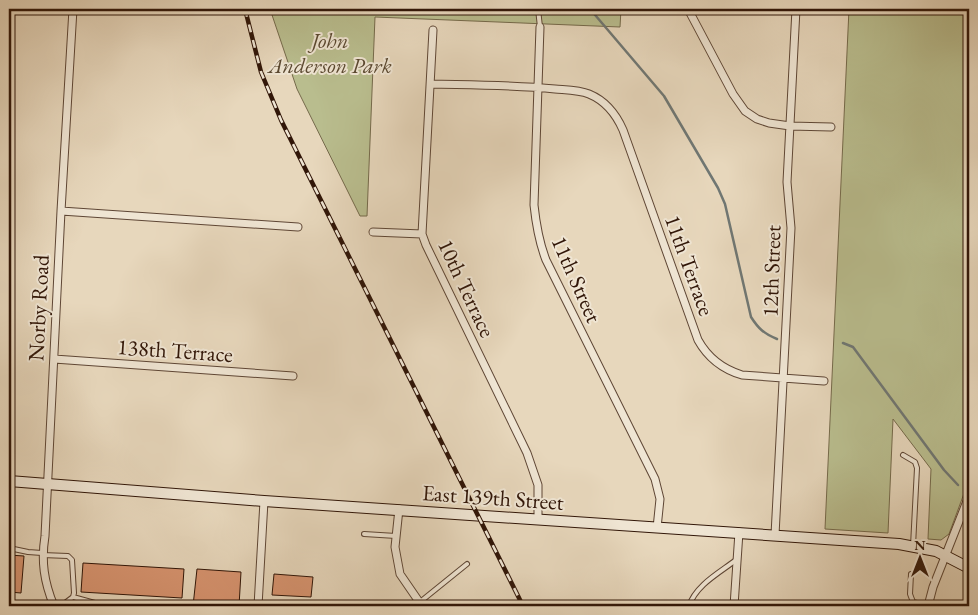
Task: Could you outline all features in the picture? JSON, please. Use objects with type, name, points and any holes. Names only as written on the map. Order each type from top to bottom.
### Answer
[{"type":"street","name":"Norby Road","points":[[54,606],[44,576],[42,554],[45,536],[46,484],[73,9]]},
{"type":"street","points":[[688,9],[733,94],[745,110],[757,119],[769,123],[790,126],[831,127]]},
{"type":"street","name":"12th Street","points":[[775,535],[791,228],[787,182],[796,9]]},
{"type":"street","name":"11th Street","points":[[540,27],[534,205],[536,226],[546,260],[655,478],[660,499],[657,528]]},
{"type":"street","name":"10th Terrace","points":[[433,30],[422,234],[535,473],[539,496],[538,519]]},
{"type":"street","points":[[431,84],[538,87]]},
{"type":"street","name":"11th Terrace","points":[[538,87],[589,94],[607,105],[618,119],[698,340],[705,353],[730,372],[742,375],[784,380],[824,381]]},
{"type":"street","points":[[61,210],[298,227]]},
{"type":"street","points":[[373,232],[422,234]]},
{"type":"street","name":"138th Terrace","points":[[54,359],[293,376]]},
{"type":"street","name":"East 139th Street","points":[[9,481],[264,501],[739,532],[913,546],[946,556],[969,568]]},
{"type":"street","points":[[928,606],[933,587],[969,496]]},
{"type":"street","points":[[258,606],[264,501]]},
{"type":"street","points":[[399,509],[395,547],[400,574],[418,605]]},
{"type":"street","points":[[734,606],[739,532]]},
{"type":"lane","points":[[538,9],[540,27]]},
{"type":"lane","points":[[903,455],[915,462],[917,468],[913,546]]},
{"type":"lane","points":[[364,534],[396,536]]},
{"type":"lane","points":[[9,548],[42,554],[68,556],[72,560],[73,597],[62,606]]},
{"type":"lane","points":[[689,606],[692,597],[706,583],[737,560]]},
{"type":"lane","points":[[418,605],[467,564]]},
{"type":"lane","points":[[911,574],[910,594],[913,602],[928,606]]},
{"type":"lane","points":[[73,597],[102,605],[120,606]]},
{"type":"green space","name":"John Anderson Park","points":[[270,9],[621,9],[620,27],[375,17],[367,216],[360,216],[297,89]]},
{"type":"green space","points":[[849,9],[969,9],[969,480],[949,534],[941,540],[928,539],[931,469],[893,419],[888,533],[825,529]]},
{"type":"building","points":[[9,555],[24,556],[21,593],[9,592]]},
{"type":"building","points":[[83,563],[184,569],[182,598],[81,592]]},
{"type":"building","points":[[197,569],[241,572],[239,606],[193,606]]},
{"type":"building","points":[[274,574],[313,577],[311,597],[272,595]]},
{"type":"waterway","points":[[590,9],[664,96],[718,188],[725,204],[751,317],[762,330],[777,339]]},
{"type":"waterway","points":[[843,343],[853,347],[944,470],[958,485]]},
{"type":"railway","points":[[245,9],[261,72],[281,120],[523,606]]}]
